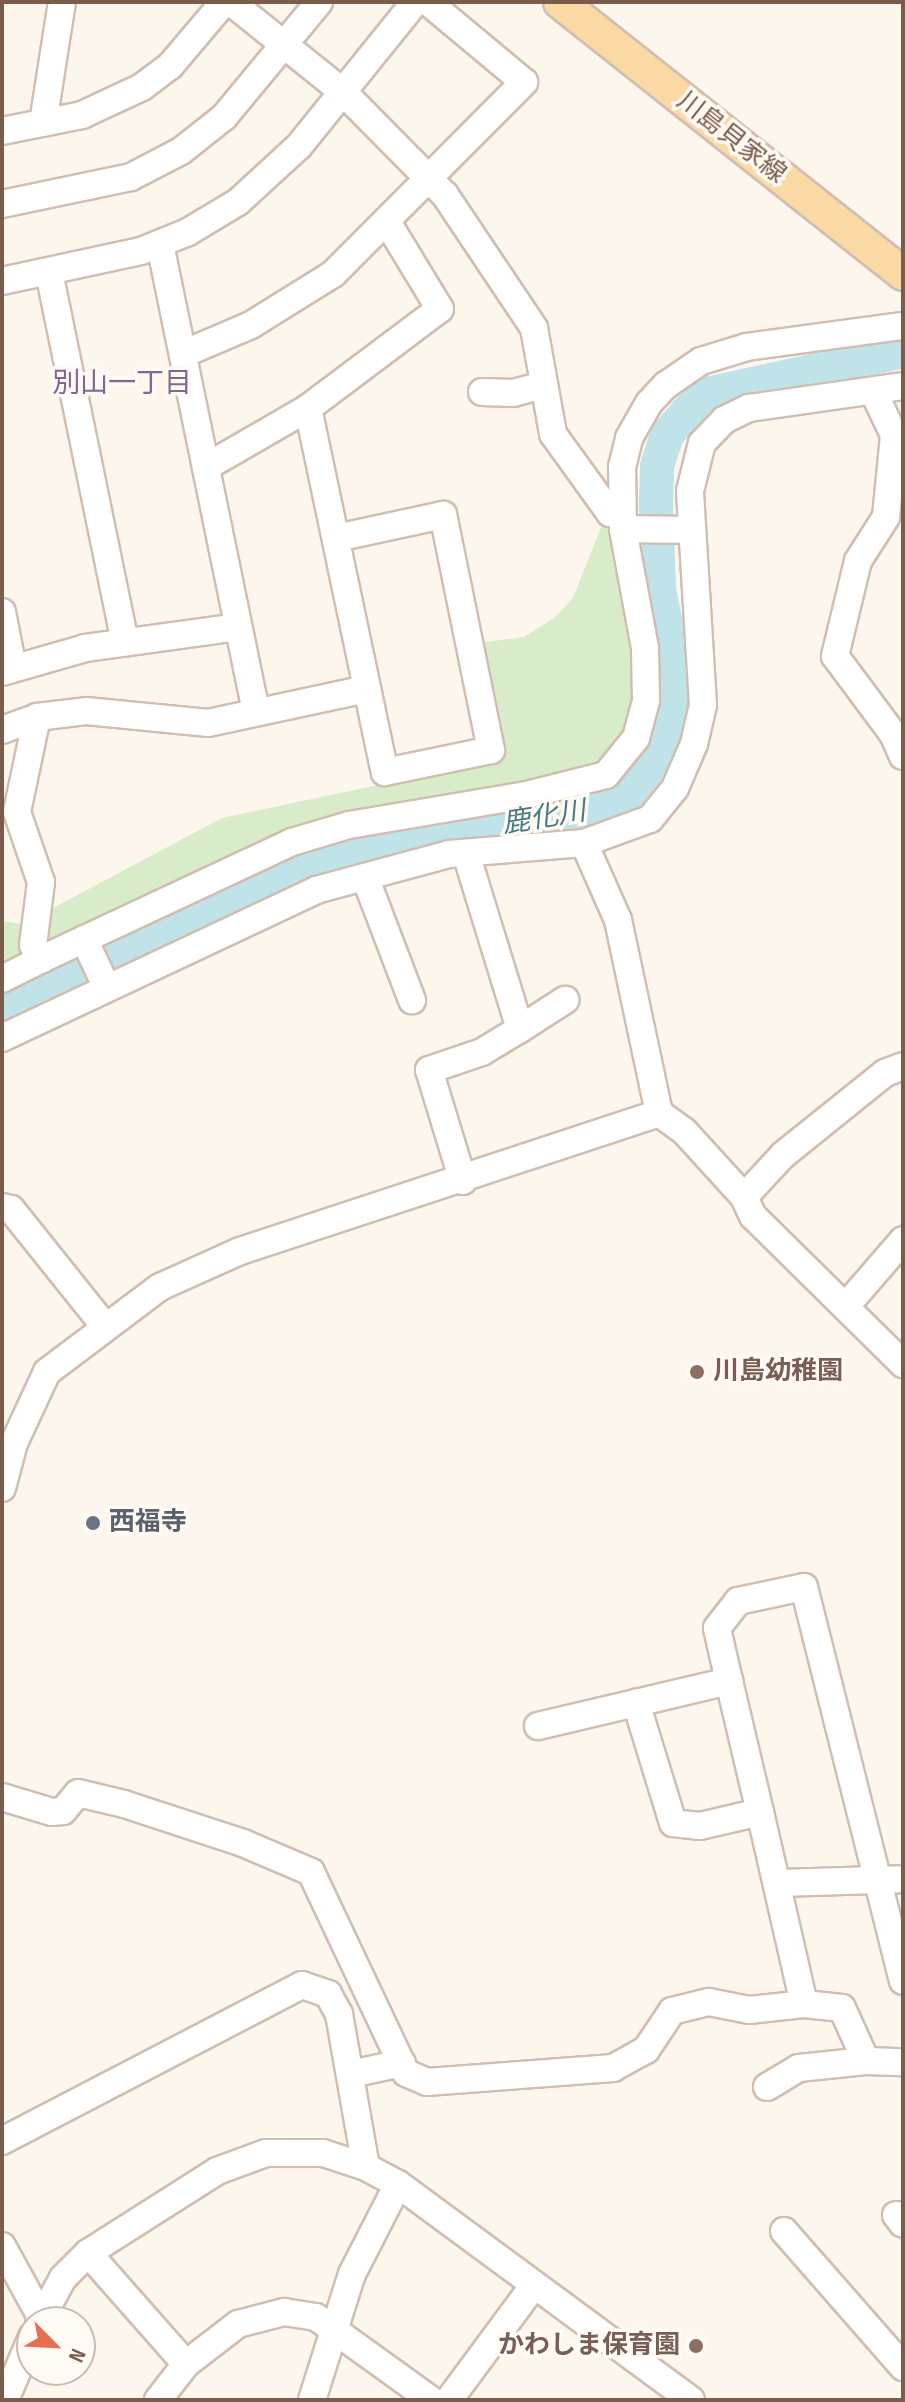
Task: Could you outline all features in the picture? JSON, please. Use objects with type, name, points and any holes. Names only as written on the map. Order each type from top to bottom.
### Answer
[{"type":"main road","name":"川島貝家線","points":[[560,2],[903,274]]},
{"type":"street","points":[[43,123],[62,2]]},
{"type":"street","points":[[2,131],[105,106],[159,76],[224,2]]},
{"type":"street","points":[[231,2],[343,92],[445,195],[534,328],[553,434],[610,513],[624,524],[685,530]]},
{"type":"street","points":[[2,204],[107,184],[166,160],[224,117],[319,2]]},
{"type":"street","points":[[2,281],[160,244],[218,215],[265,181],[343,92],[415,2]]},
{"type":"street","points":[[183,354],[295,300],[333,274],[387,222],[425,176],[524,82],[428,2]]},
{"type":"street","points":[[206,467],[308,408],[440,309],[387,222]]},
{"type":"street","points":[[160,244],[256,711]]},
{"type":"street","points":[[49,272],[125,642]]},
{"type":"street","points":[[2,979],[292,842],[349,825],[526,795],[606,775],[636,738],[646,700],[645,648],[624,524],[629,438],[649,403],[684,371],[747,347],[849,337],[903,326]]},
{"type":"street","points":[[482,392],[513,393],[543,385]]},
{"type":"street","points":[[2,1038],[263,911],[421,860],[584,843],[650,819],[675,788],[694,744],[703,705],[685,530],[694,466],[702,443],[724,420],[749,408],[903,386]]},
{"type":"street","points":[[873,391],[898,430],[886,517],[858,561],[835,656],[895,720],[903,756]]},
{"type":"street","points":[[308,408],[385,772],[491,750],[443,515],[337,538]]},
{"type":"street","points":[[2,612],[8,670],[125,642],[238,627]]},
{"type":"street","points":[[2,730],[37,717],[86,711],[194,725],[366,689]]},
{"type":"street","points":[[37,717],[17,812],[41,882],[33,945],[42,959]]},
{"type":"street","points":[[584,843],[625,945],[659,1113],[684,1131],[744,1197],[753,1216],[903,1364]]},
{"type":"street","points":[[466,854],[520,1029]]},
{"type":"street","points":[[365,877],[412,1000]]},
{"type":"street","points":[[85,940],[106,986]]},
{"type":"street","points":[[463,1181],[429,1070],[482,1052],[565,1000]]},
{"type":"street","points":[[744,1197],[783,1155],[885,1073],[903,1066]]},
{"type":"street","points":[[2,1488],[14,1443],[47,1372],[104,1325],[160,1287],[240,1251],[463,1181],[659,1113]]},
{"type":"street","points":[[2,1207],[11,1209],[104,1325]]},
{"type":"street","points":[[846,1306],[903,1240]]},
{"type":"street","points":[[804,2004],[717,1628],[738,1601],[804,1587],[902,1979],[897,1989],[903,2005]]},
{"type":"street","points":[[538,1726],[729,1681]]},
{"type":"street","points":[[636,1703],[673,1823],[700,1826],[760,1812]]},
{"type":"street","points":[[2,1797],[52,1812],[63,1811],[78,1793],[108,1800],[243,1843],[311,1872],[406,2073],[427,2082],[613,2068],[646,2050],[672,2011],[709,2002],[749,2010],[804,2004],[842,2008],[866,2061]]},
{"type":"street","points":[[777,1883],[903,1879]]},
{"type":"street","points":[[2,2141],[288,1987],[312,1986],[334,2002],[351,2074],[366,2167]]},
{"type":"street","points":[[767,2087],[799,2068],[866,2061],[903,2062]]},
{"type":"street","points":[[351,2074],[402,2063]]},
{"type":"street","points":[[48,2306],[63,2278],[88,2253],[206,2178],[252,2157],[301,2151],[366,2167],[398,2184],[691,2400]]},
{"type":"street","points":[[312,2400],[334,2328],[377,2217],[398,2184]]},
{"type":"street","points":[[784,2231],[903,2367]]},
{"type":"street","points":[[2,2246],[28,2306]]},
{"type":"street","points":[[88,2253],[186,2364]]},
{"type":"street","points":[[449,2400],[534,2285]]},
{"type":"street","points":[[158,2400],[186,2364],[238,2324],[284,2312],[316,2317],[431,2400]]},
{"type":"street","points":[[5,2400],[16,2375]]},
{"type":"green space","points":[[610,522],[626,577],[639,717],[605,772],[376,815],[2,973],[2,921],[23,924],[222,818],[501,759],[479,643],[524,637],[554,618],[573,598],[602,525]]},
{"type":"waterway","name":"鹿化川","points":[[2,1009],[274,877],[355,849],[436,831],[561,821],[603,808],[630,792],[666,745],[672,718],[674,663],[659,590],[656,502],[657,466],[667,435],[702,395],[903,351]]},
{"type":"place","name":"川島幼稚園","points":[[697,1372]]},
{"type":"place","name":"西福寺","points":[[93,1523]]},
{"type":"place","name":"かわしま保育園","points":[[696,2346]]},
{"type":"district","name":"別山一丁目","points":[[122,384]]}]
